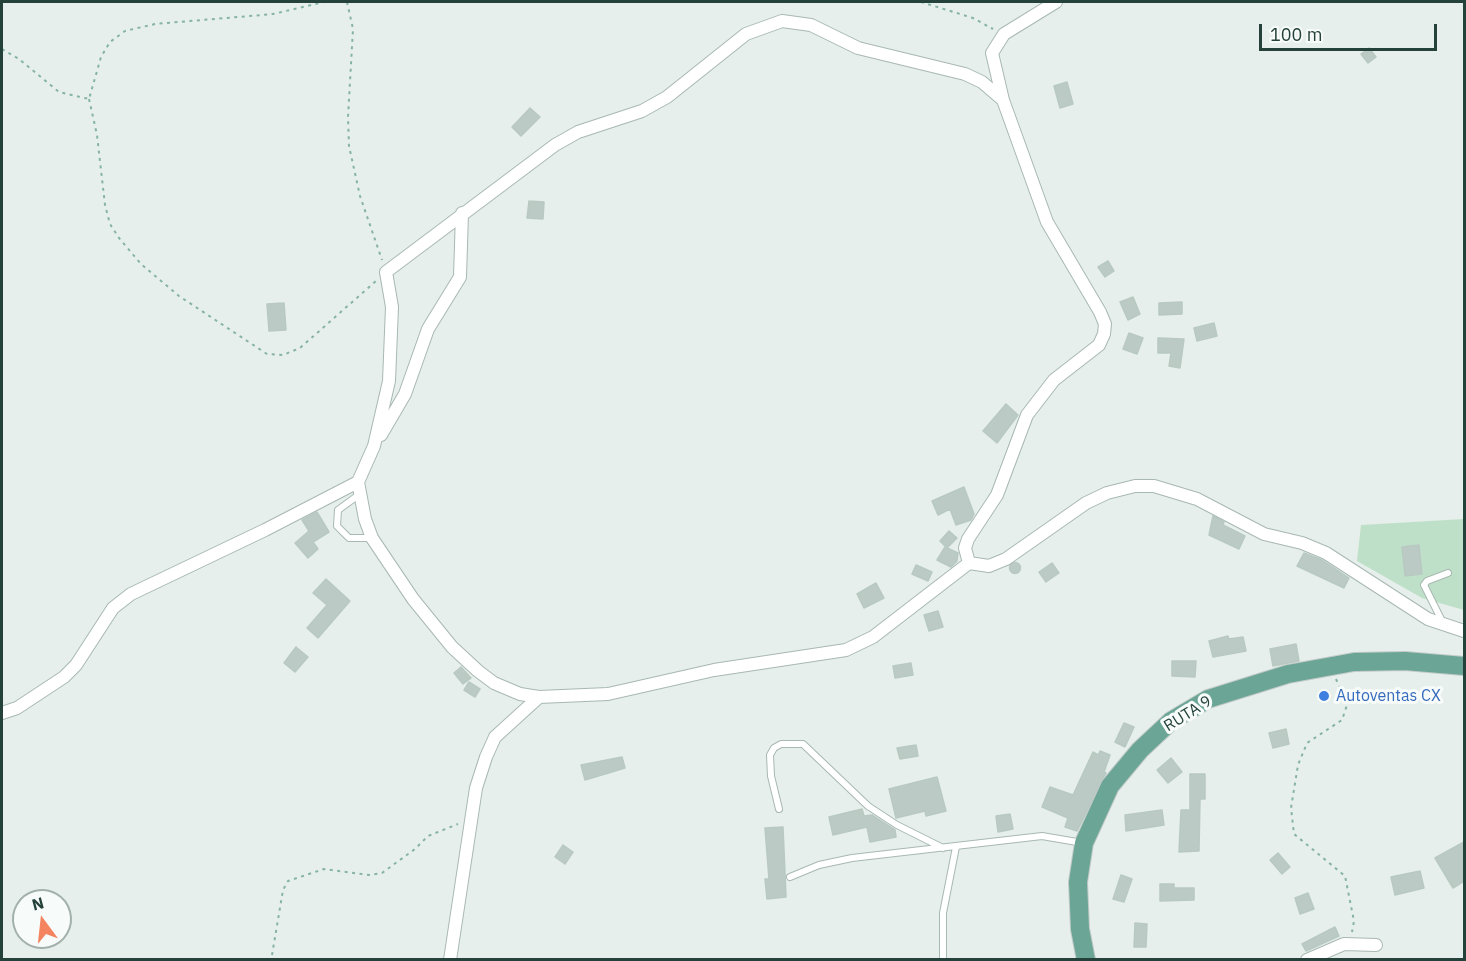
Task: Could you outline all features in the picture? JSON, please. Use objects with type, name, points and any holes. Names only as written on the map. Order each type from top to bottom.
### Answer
[{"type":"main road","name":"RUTA 9","points":[[1086,960],[1080,929],[1078,882],[1084,843],[1110,786],[1140,750],[1171,721],[1208,699],[1288,674],[1354,662],[1405,661],[1464,666]]},
{"type":"street","points":[[969,563],[965,548],[968,539],[997,495],[1027,415],[1054,380],[1099,345],[1104,334],[1105,324],[1047,222],[1003,100],[992,53],[1004,34],[1056,2]]},
{"type":"street","points":[[1003,100],[982,82],[965,74],[858,48],[811,25],[782,21],[746,34],[667,97],[642,111],[578,132],[555,145],[386,272],[392,307],[389,381],[374,446],[359,488],[372,538],[413,599],[452,646],[494,683],[520,694],[539,697],[608,694],[714,670],[846,650],[873,637],[969,563],[989,566],[1006,559],[1086,503],[1107,493],[1135,486],[1154,486],[1197,500],[1264,534],[1302,543],[1326,553],[1428,619],[1464,631]]},
{"type":"street","points":[[374,446],[405,394],[428,329],[459,278],[462,213]]},
{"type":"street","points":[[2,713],[17,708],[64,678],[76,666],[113,608],[131,594],[359,488]]},
{"type":"street","points":[[450,960],[476,788],[495,737],[539,697]]},
{"type":"street","points":[[1307,960],[1349,943],[1376,945]]},
{"type":"lane","points":[[359,488],[338,510],[337,525],[349,538],[372,538]]},
{"type":"lane","points":[[1444,625],[1424,585],[1427,581],[1448,573]]},
{"type":"lane","points":[[779,809],[771,776],[770,755],[774,748],[782,744],[803,744],[868,806],[897,825],[944,849]]},
{"type":"lane","points":[[790,877],[834,861],[1042,836],[1084,843]]},
{"type":"lane","points":[[943,960],[943,913],[956,847]]},
{"type":"path","points":[[324,2],[273,14],[155,24],[125,31],[110,42],[101,57],[89,99],[97,135],[105,206],[110,224],[119,238],[141,264],[180,296],[267,354],[283,355],[300,348],[386,272],[360,196],[349,146],[348,117],[353,29],[347,2]]},
{"type":"path","points":[[921,2],[973,18],[1004,34]]},
{"type":"path","points":[[2,49],[19,59],[59,92],[89,99]]},
{"type":"path","points":[[1331,666],[1347,705],[1342,720],[1307,743],[1298,765],[1291,808],[1294,834],[1346,876],[1354,921],[1349,943]]},
{"type":"path","points":[[272,955],[283,890],[288,881],[324,869],[369,874],[382,873],[415,849],[428,836],[472,818]]},
{"type":"green space","points":[[1464,519],[1464,610],[1422,598],[1357,561],[1361,525]]},
{"type":"building","points":[[1369,48],[1376,57],[1368,63],[1361,54]]},
{"type":"building","points":[[1067,82],[1073,104],[1060,108],[1054,86]]},
{"type":"building","points":[[530,108],[540,117],[521,136],[512,127]]},
{"type":"building","points":[[529,201],[544,202],[543,219],[527,218]]},
{"type":"building","points":[[1108,261],[1114,271],[1105,277],[1098,267]]},
{"type":"building","points":[[1133,297],[1140,314],[1128,320],[1120,302]]},
{"type":"building","points":[[1182,302],[1182,314],[1159,315],[1159,303]]},
{"type":"building","points":[[284,303],[286,330],[269,331],[267,304]]},
{"type":"building","points":[[1214,323],[1217,336],[1197,341],[1194,328]]},
{"type":"building","points":[[1129,333],[1143,338],[1137,354],[1123,349]]},
{"type":"building","points":[[1158,338],[1184,339],[1180,368],[1169,366],[1171,353],[1158,353]]},
{"type":"building","points":[[1006,404],[1018,415],[997,443],[983,431]]},
{"type":"building","points":[[964,487],[974,514],[971,520],[956,525],[950,509],[938,515],[932,501]]},
{"type":"building","points":[[317,512],[329,532],[313,542],[318,549],[308,558],[295,543],[309,531],[302,520]]},
{"type":"building","points":[[1213,516],[1224,522],[1223,525],[1245,536],[1239,549],[1209,535]]},
{"type":"building","points":[[949,531],[957,538],[947,548],[940,541]]},
{"type":"building","points":[[1419,545],[1422,574],[1405,576],[1402,547]]},
{"type":"building","points":[[945,547],[958,553],[957,561],[951,567],[937,560]]},
{"type":"building","points":[[1304,553],[1322,560],[1349,578],[1344,588],[1297,566]]},
{"type":"building","points":[[1015,562],[1021,568],[1015,574],[1009,568]]},
{"type":"building","points":[[1052,563],[1059,573],[1046,582],[1039,572]]},
{"type":"building","points":[[916,565],[932,572],[928,581],[912,574]]},
{"type":"building","points":[[326,579],[350,601],[318,638],[307,628],[327,605],[313,593]]},
{"type":"building","points":[[876,583],[884,598],[864,608],[857,594]]},
{"type":"building","points":[[938,611],[943,627],[929,631],[924,615]]},
{"type":"building","points":[[1228,636],[1229,639],[1243,637],[1246,651],[1213,657],[1209,641]]},
{"type":"building","points":[[1296,644],[1299,661],[1273,666],[1270,649]]},
{"type":"building","points":[[296,647],[308,657],[295,672],[284,663]]},
{"type":"building","points":[[1172,661],[1196,661],[1195,677],[1172,676]]},
{"type":"building","points":[[911,663],[913,675],[895,678],[893,666]]},
{"type":"building","points":[[461,667],[471,678],[463,684],[454,673]]},
{"type":"building","points":[[469,682],[480,689],[475,697],[464,690]]},
{"type":"building","points":[[1124,723],[1134,727],[1125,747],[1115,742]]},
{"type":"building","points":[[1286,729],[1289,744],[1273,748],[1269,733]]},
{"type":"building","points":[[916,745],[918,756],[900,759],[897,748]]},
{"type":"building","points":[[1100,751],[1110,755],[1104,772],[1106,773],[1077,831],[1065,827],[1068,818],[1042,807],[1050,787],[1073,795],[1093,752],[1098,755]]},
{"type":"building","points":[[622,757],[625,768],[585,780],[581,765]]},
{"type":"building","points":[[1171,758],[1182,772],[1168,783],[1157,770]]},
{"type":"building","points":[[1190,774],[1205,774],[1205,799],[1200,799],[1199,851],[1179,852],[1181,810],[1190,810]]},
{"type":"building","points":[[937,777],[946,811],[926,816],[925,811],[896,818],[889,789]]},
{"type":"building","points":[[862,809],[864,816],[872,815],[895,830],[896,837],[870,842],[867,827],[833,835],[829,817]]},
{"type":"building","points":[[1162,810],[1164,825],[1126,831],[1125,815]]},
{"type":"building","points":[[1010,814],[1013,829],[998,832],[996,816]]},
{"type":"building","points":[[783,827],[786,897],[767,899],[765,879],[769,879],[765,828]]},
{"type":"building","points":[[1464,842],[1464,881],[1453,888],[1435,858]]},
{"type":"building","points":[[563,845],[573,852],[565,864],[555,857]]},
{"type":"building","points":[[1278,853],[1290,867],[1282,874],[1270,860]]},
{"type":"building","points":[[1420,871],[1424,888],[1395,895],[1391,877]]},
{"type":"building","points":[[1121,875],[1132,879],[1124,902],[1113,899]]},
{"type":"building","points":[[1160,884],[1174,884],[1174,888],[1194,888],[1194,900],[1160,901]]},
{"type":"building","points":[[1308,893],[1314,909],[1300,914],[1295,898]]},
{"type":"building","points":[[1135,923],[1147,924],[1146,947],[1134,947]]},
{"type":"building","points":[[1335,927],[1339,936],[1306,951],[1302,944]]},
{"type":"place","name":"Autoventas CX","points":[[1324,696]]}]
